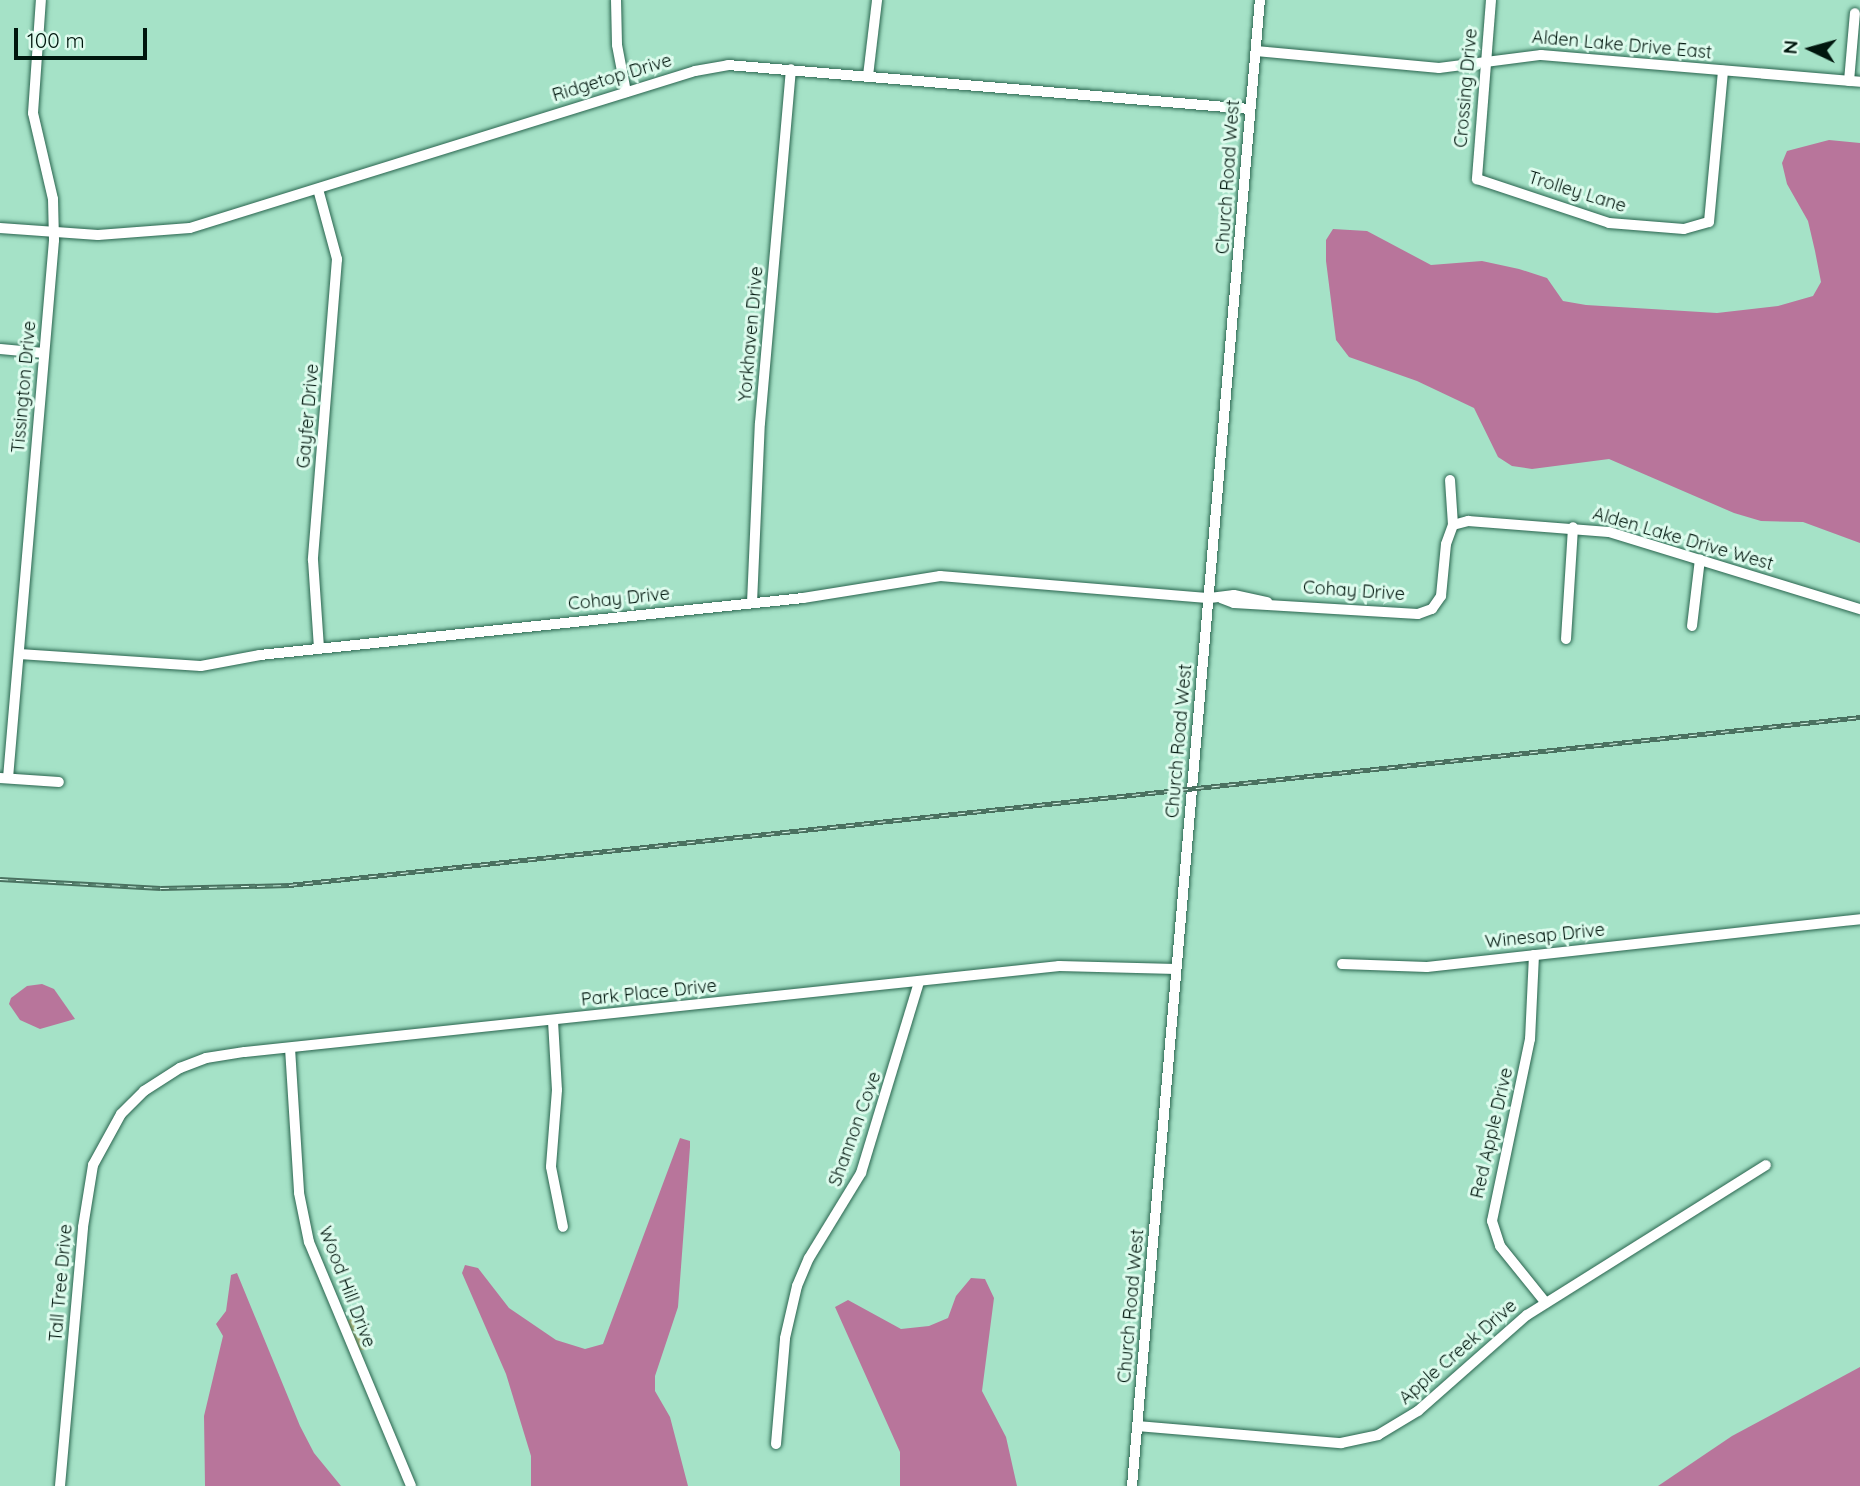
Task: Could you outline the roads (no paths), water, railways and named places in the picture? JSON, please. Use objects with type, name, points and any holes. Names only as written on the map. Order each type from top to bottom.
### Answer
[{"type":"street","name":"Tissington Drive","points":[[4,778],[19,654],[53,232],[53,199],[33,113],[41,0]]},
{"type":"street","points":[[616,0],[617,45],[625,92]]},
{"type":"street","points":[[867,76],[877,0]]},
{"type":"street","name":"Church Road West","points":[[1132,1486],[1176,969],[1216,598],[1260,0]]},
{"type":"street","name":"Crossing Drive","points":[[1477,179],[1491,0]]},
{"type":"street","points":[[1855,82],[1856,13]]},
{"type":"street","name":"Alden Lake Drive East","points":[[1256,51],[1439,68],[1541,55],[1855,82]]},
{"type":"street","name":"Ridgetop Drive","points":[[0,228],[53,232],[179,231],[712,67],[790,69],[1250,109]]},
{"type":"street","name":"Yorkhaven Drive","points":[[752,603],[759,436],[790,69]]},
{"type":"street","name":"Trolley Lane","points":[[1477,179],[1618,225],[1684,229],[1709,222],[1723,71]]},
{"type":"street","name":"Gayfer Drive","points":[[317,188],[337,259],[313,560],[319,649]]},
{"type":"street","points":[[0,349],[44,353]]},
{"type":"street","points":[[1450,480],[1453,526]]},
{"type":"street","name":"Alden Lake Drive West","points":[[1453,526],[1468,521],[1573,527],[1609,532],[1860,609]]},
{"type":"street","name":"Cohay Drive","points":[[19,654],[201,666],[319,649],[752,603],[953,575],[1216,598],[1234,595],[1267,602],[1428,612],[1441,596],[1446,544],[1453,526]]},
{"type":"street","points":[[1566,639],[1573,527]]},
{"type":"street","points":[[1692,626],[1700,559]]},
{"type":"street","points":[[4,778],[59,782]]},
{"type":"street","name":"Winesap Drive","points":[[1342,964],[1409,968],[1860,919]]},
{"type":"street","name":"Red Apple Drive","points":[[1534,955],[1530,1039],[1492,1221],[1500,1246],[1546,1303]]},
{"type":"street","name":"Park Place Drive","points":[[136,1098],[167,1076],[206,1058],[1059,966],[1176,969]]},
{"type":"street","name":"Shannon Cove","points":[[776,1444],[785,1338],[797,1286],[809,1258],[861,1173],[919,982]]},
{"type":"street","points":[[553,1021],[557,1090],[551,1167],[564,1227]]},
{"type":"street","name":"Wood Hill Drive","points":[[290,1048],[306,1232],[321,1278],[411,1486]]},
{"type":"street","name":"Tall Tree Drive","points":[[60,1486],[87,1193],[96,1156],[136,1098]]},
{"type":"street","name":"Apple Creek Drive","points":[[1137,1426],[1327,1443],[1369,1438],[1418,1411],[1546,1303],[1766,1165]]},
{"type":"railway","points":[[0,879],[161,888],[289,885],[1860,717]]}]
